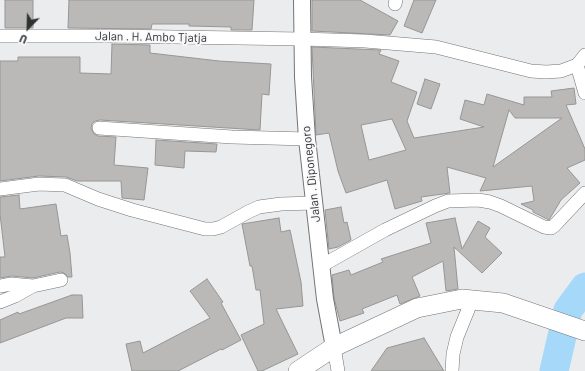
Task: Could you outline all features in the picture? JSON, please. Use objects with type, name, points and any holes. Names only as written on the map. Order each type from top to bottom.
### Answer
[{"type":"main road","points":[[298,371],[334,347],[417,308],[462,299],[503,303],[585,332]]},
{"type":"street","name":"Jalan . Diponegoro","points":[[302,0],[303,77],[307,139],[325,299],[334,347]]},
{"type":"street","name":"Jalan . H. Ambo Tjatja","points":[[0,36],[112,36],[365,41],[436,48],[531,71],[546,72],[562,71],[581,60]]},
{"type":"street","points":[[581,60],[585,93]]},
{"type":"street","points":[[99,128],[232,137],[307,139]]},
{"type":"street","points":[[0,189],[39,184],[65,184],[98,199],[132,210],[205,229],[221,227],[259,207],[281,204],[314,203]]},
{"type":"street","points":[[321,266],[385,230],[448,201],[478,200],[490,202],[544,227],[552,228],[585,193]]},
{"type":"street","points":[[0,302],[33,286],[61,280]]},
{"type":"street","points":[[0,286],[11,284],[33,286]]},
{"type":"street","points":[[452,371],[453,354],[457,337],[472,300]]},
{"type":"street","points":[[334,347],[338,371]]},
{"type":"building","points":[[5,0],[33,0],[33,28],[5,28]]},
{"type":"building","points":[[69,0],[254,0],[252,30],[231,30],[231,27],[189,26],[189,24],[152,24],[151,29],[68,28]]},
{"type":"building","points":[[312,0],[360,0],[398,21],[390,35],[312,31]]},
{"type":"building","points":[[414,0],[436,0],[422,33],[404,26]]},
{"type":"building","points":[[112,44],[150,45],[150,53],[219,61],[271,64],[269,95],[262,94],[260,130],[100,120],[95,121],[91,128],[94,134],[98,136],[116,137],[114,165],[148,168],[144,200],[122,198],[121,181],[77,181],[66,177],[39,176],[0,181],[0,61],[18,61],[18,57],[80,57],[80,73],[111,74]]},
{"type":"building","points":[[312,47],[381,50],[379,54],[399,61],[391,82],[417,92],[407,121],[414,138],[484,127],[460,119],[465,100],[484,105],[487,94],[524,105],[524,97],[552,97],[551,91],[574,88],[576,104],[566,105],[585,149],[585,160],[567,168],[580,183],[561,200],[549,220],[521,204],[534,201],[532,186],[480,191],[486,178],[447,167],[450,193],[421,197],[422,201],[395,209],[387,180],[346,193],[338,171],[329,133],[316,135]],"holes":[[[509,110],[515,118],[562,118],[493,167]],[[392,119],[406,150],[369,160],[361,125]]]},
{"type":"building","points":[[425,79],[440,84],[431,109],[417,104]]},
{"type":"building","points":[[156,140],[217,144],[216,152],[185,151],[184,168],[155,165]]},
{"type":"building","points":[[19,195],[20,209],[56,204],[61,236],[67,235],[72,277],[68,277],[64,273],[60,272],[33,278],[12,276],[0,278],[0,257],[5,257],[0,214],[0,197]]},
{"type":"building","points":[[341,207],[344,223],[347,222],[351,240],[338,247],[329,249],[325,210]]},
{"type":"building","points":[[279,218],[281,232],[290,230],[301,282],[303,306],[276,309],[298,354],[262,371],[258,371],[241,335],[264,324],[260,290],[256,290],[242,224]]},
{"type":"building","points":[[455,218],[462,249],[478,221],[490,228],[485,237],[502,253],[482,273],[454,247],[458,289],[446,291],[443,261],[412,277],[420,296],[400,304],[397,295],[362,309],[364,313],[340,321],[334,298],[332,275],[349,270],[351,275],[383,262],[381,259],[431,243],[426,223]]},
{"type":"building","points":[[207,279],[223,302],[221,303],[241,340],[178,371],[132,371],[126,344],[140,341],[143,353],[210,318],[190,291]]},
{"type":"building","points":[[72,295],[82,295],[83,318],[66,318],[0,343],[0,320],[18,312],[19,314]]},
{"type":"building","points":[[424,338],[444,371],[371,371],[387,348]]},
{"type":"waterway","points":[[554,371],[568,310],[585,287]]}]
